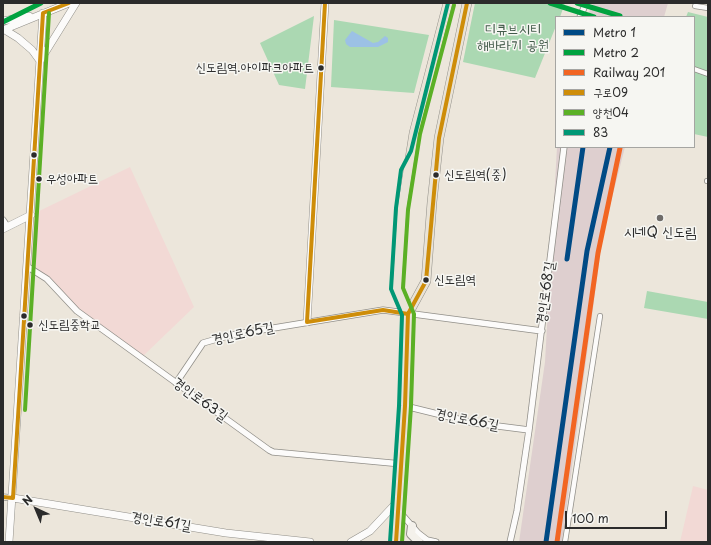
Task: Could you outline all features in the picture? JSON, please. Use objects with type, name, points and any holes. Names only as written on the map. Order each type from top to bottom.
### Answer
[{"type":"main road","points":[[396,542],[406,406],[408,314],[397,290],[402,209],[414,133],[448,3]]},
{"type":"main road","points":[[408,314],[426,280],[439,138],[467,3]]},
{"type":"main road","points":[[412,526],[411,534],[419,542]]},
{"type":"street","points":[[4,30],[69,3]]},
{"type":"street","points":[[40,61],[76,3]]},
{"type":"street","points":[[307,322],[325,3]]},
{"type":"street","points":[[580,16],[586,3]]},
{"type":"street","points":[[695,6],[708,8]]},
{"type":"street","points":[[3,21],[43,13]]},
{"type":"street","points":[[9,542],[28,268],[43,13]]},
{"type":"street","points":[[4,30],[27,46],[40,61]]},
{"type":"street","points":[[695,69],[708,74]]},
{"type":"street","name":"경인로68길","points":[[408,314],[542,331],[564,148]]},
{"type":"street","points":[[4,225],[31,215]]},
{"type":"street","name":"경인로63길","points":[[28,268],[48,279],[77,311],[273,452],[402,464]]},
{"type":"street","name":"경인로65길","points":[[176,383],[203,343],[231,336],[307,322],[383,310],[408,314]]},
{"type":"street","points":[[565,542],[600,316]]},
{"type":"street","points":[[510,542],[517,511],[542,331]]},
{"type":"street","name":"경인로66길","points":[[406,406],[474,423],[529,430]]},
{"type":"street","points":[[3,497],[13,498]]},
{"type":"street","name":"경인로61길","points":[[13,498],[226,533],[310,542]]},
{"type":"street","points":[[351,542],[370,532],[399,505],[412,526],[427,540],[436,542]]},
{"type":"shaded area","points":[[593,3],[668,3],[664,16],[587,16]]},
{"type":"shaded area","points":[[557,148],[625,148],[603,233],[562,542],[519,542],[545,362]]},
{"type":"shaded area","name":"신도림중학교","points":[[130,167],[194,307],[141,358],[77,311],[47,279],[28,267],[31,215]]},
{"type":"shaded area","points":[[693,486],[708,490],[708,542],[680,542]]},
{"type":"green space","name":"디큐브시티 해바라기 공원","points":[[475,3],[565,3],[560,16],[555,16],[555,28],[535,78],[463,62]]},
{"type":"green space","points":[[688,12],[708,17],[708,137],[695,134],[695,16],[686,16]]},
{"type":"green space","points":[[314,16],[305,89],[279,85],[260,43]]},
{"type":"green space","points":[[334,20],[429,35],[414,93],[331,87]]},
{"type":"green space","points":[[647,291],[708,302],[708,319],[644,308]]},
{"type":"water","points":[[352,31],[373,43],[378,42],[385,36],[388,38],[388,42],[378,47],[350,47],[346,44],[345,40]]},
{"type":"metro line","name":"2","points":[[3,22],[41,3]]},
{"type":"metro line","name":"2","points":[[550,3],[591,16]]},
{"type":"metro line","name":"2","points":[[577,3],[620,16]]},
{"type":"metro line","name":"1","points":[[567,259],[583,148]]},
{"type":"metro line","name":"1","points":[[546,542],[587,251],[610,148]]},
{"type":"rail line","name":"201","points":[[557,542],[598,253],[620,148]]},
{"type":"transit line","name":"구로09","points":[[3,497],[13,498],[43,13],[69,3]]},
{"type":"transit line","name":"구로09","points":[[325,3],[307,322],[383,310],[408,314]]},
{"type":"transit line","name":"83","points":[[390,542],[399,406],[402,315],[391,289],[396,208],[401,170],[411,151],[448,3]]},
{"type":"transit line","name":"구로09","points":[[396,542],[405,406],[408,314],[426,281],[439,138],[467,3]]},
{"type":"transit line","name":"양천04","points":[[402,542],[411,406],[414,314],[403,288],[408,210],[420,134],[454,5]]},
{"type":"transit line","name":"양천04","points":[[25,410],[49,13]]},
{"type":"place","name":"신도림역.아이파크아파트","points":[[321,68]]},
{"type":"place","name":"신도림역(중)","points":[[436,175]]},
{"type":"place","name":"우성아파트","points":[[39,179]]},
{"type":"place","name":"시네Q 신도림","points":[[660,218]]},
{"type":"place","name":"신도림역","points":[[426,280]]},
{"type":"place","name":"신도림중학교","points":[[30,325]]}]
